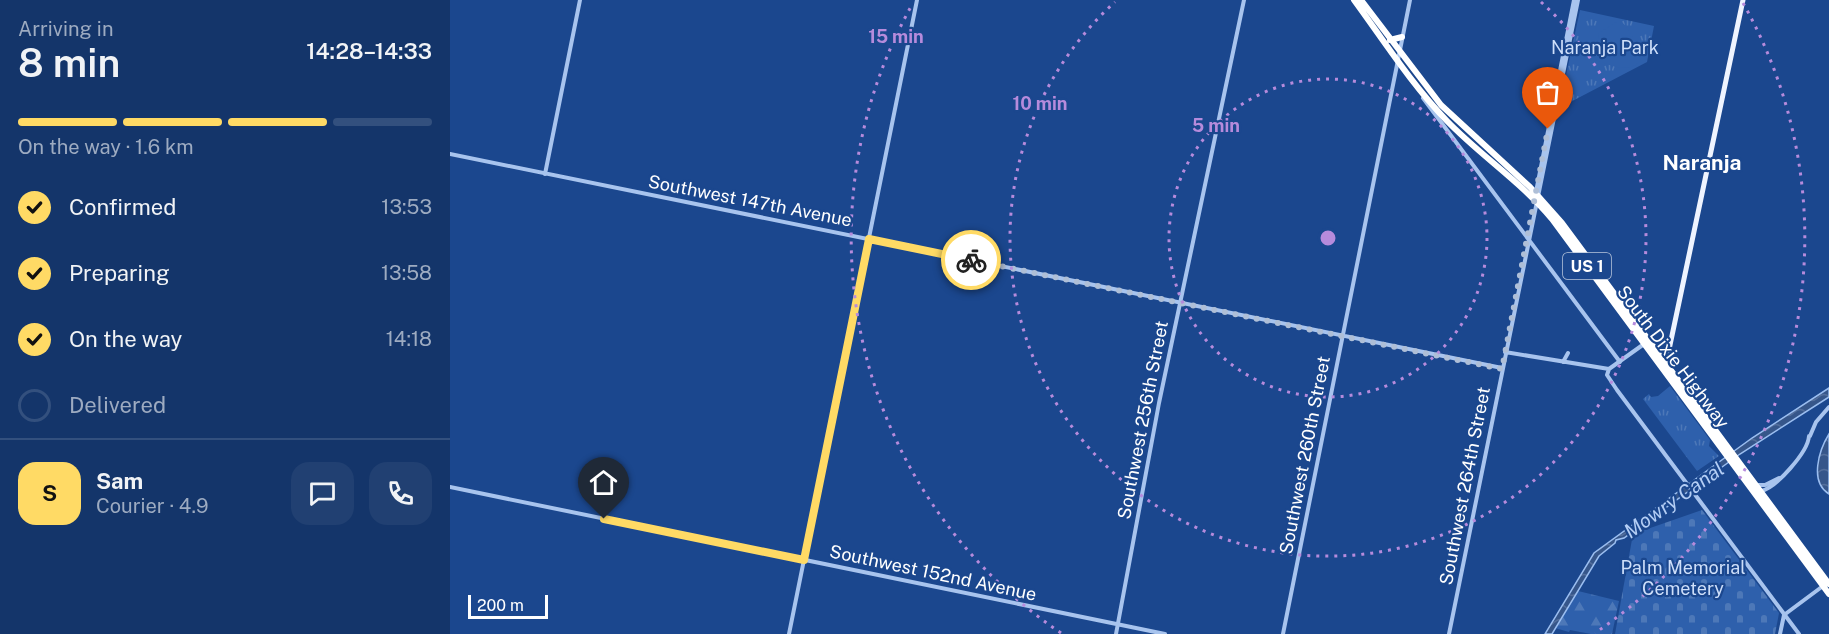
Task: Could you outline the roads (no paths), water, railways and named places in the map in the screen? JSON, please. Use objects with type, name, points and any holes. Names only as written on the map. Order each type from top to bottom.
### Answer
[{"type":"highway","name":"US 1","points":[[1354,0],[1449,119]]},
{"type":"highway","name":"US 1","points":[[1361,0],[1390,40],[1404,68],[1418,87]]},
{"type":"highway","points":[[1390,40],[1402,37]]},
{"type":"highway","points":[[1395,71],[1404,68]]},
{"type":"highway","name":"South Dixie Highway","points":[[1418,87],[1449,119],[1537,197],[1600,279],[1667,375],[1729,453]]},
{"type":"highway","name":"South Dixie Highway","points":[[1537,197],[1544,211],[1576,252],[1621,302],[1721,437],[1734,462],[1756,489]]},
{"type":"highway","points":[[1644,344],[1666,364],[1667,375],[1673,376],[1685,393],[1690,395]]},
{"type":"highway","points":[[1701,420],[1721,437]]},
{"type":"highway","name":"US 1","points":[[1756,489],[1767,500],[1828,585],[1829,594]]},
{"type":"highway","name":"US 1","points":[[1756,489],[1794,546],[1828,585]]},
{"type":"highway","points":[[1756,489],[1783,522]]},
{"type":"highway","points":[[1767,500],[1768,489]]},
{"type":"main road","points":[[1666,364],[1743,0]]},
{"type":"street","points":[[545,174],[580,0]]},
{"type":"street","points":[[789,634],[917,0]]},
{"type":"street","name":"Southwest 256th Street","points":[[1116,634],[1180,302],[1244,0]]},
{"type":"street","name":"Southwest 260th Street","points":[[1283,634],[1410,0]]},
{"type":"street","name":"Southwest 264th Street","points":[[1449,634],[1576,0]]},
{"type":"street","points":[[1418,87],[1446,129],[1620,362]]},
{"type":"street","points":[[1446,129],[1449,119]]},
{"type":"street","name":"Southwest 147th Avenue","points":[[450,154],[1502,369]]},
{"type":"street","points":[[1533,217],[1544,211]]},
{"type":"street","points":[[1505,352],[1609,369],[1644,344]]},
{"type":"street","points":[[1563,362],[1568,352]]},
{"type":"street","points":[[1609,369],[1609,378],[1799,634]]},
{"type":"street","points":[[1756,489],[1768,489],[1779,477],[1802,451],[1816,422],[1829,407]]},
{"type":"street","points":[[1756,489],[1779,477]]},
{"type":"street","name":"Southwest 152nd Avenue","points":[[450,487],[1165,634]]},
{"type":"street","points":[[1780,633],[1784,615],[1828,585]]},
{"type":"street","points":[[1780,633],[1785,626],[1792,625]]},
{"type":"water","name":"Mowry Canal","points":[[1829,388],[1829,397],[1740,454],[1624,538],[1616,540],[1599,556],[1552,634],[1545,634],[1594,553],[1752,438]]},
{"type":"water","points":[[1829,434],[1829,494],[1819,482],[1818,466],[1822,448]]},
{"type":"district","name":"Naranja","points":[[1702,163]]},
{"type":"park label","name":"Naranja Park","points":[[1605,48]]},
{"type":"park label","name":"Palm Memorial Cemetery","points":[[1683,578]]}]
